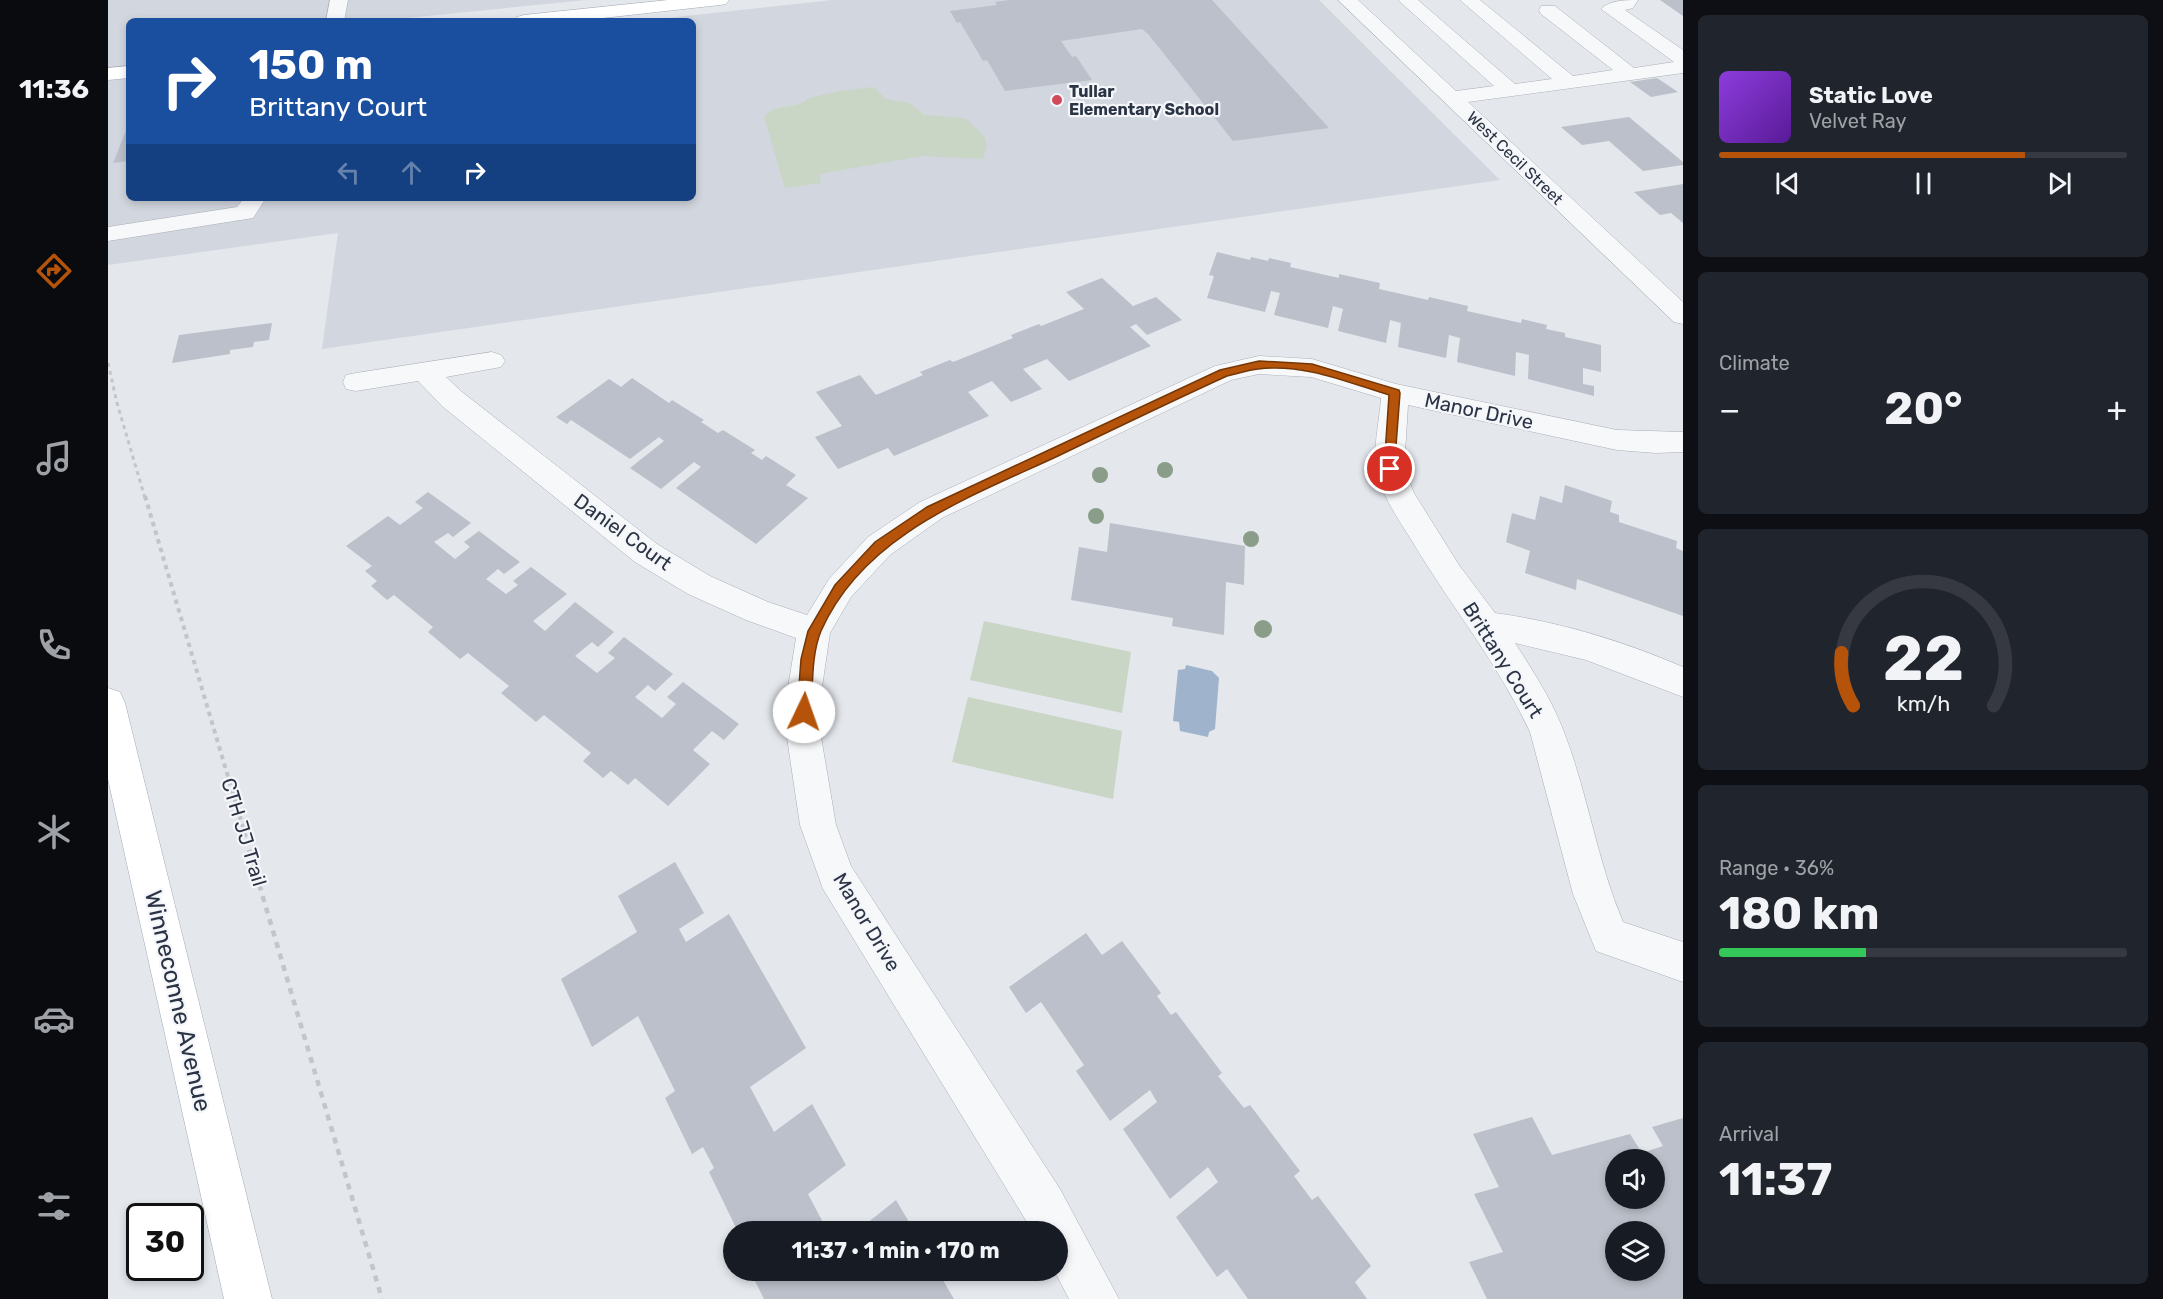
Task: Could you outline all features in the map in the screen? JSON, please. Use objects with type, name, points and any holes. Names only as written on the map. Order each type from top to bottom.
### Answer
[{"type":"main road","points":[[552,18],[720,0]]},
{"type":"main road","points":[[108,56],[126,54]]},
{"type":"main road","points":[[108,74],[126,72]]},
{"type":"main road","name":"Winneconne Avenue","points":[[108,704],[248,1299]]},
{"type":"street","points":[[336,18],[339,0]]},
{"type":"street","name":"West Cecil Street","points":[[1347,0],[1683,316]]},
{"type":"street","points":[[1407,0],[1511,91]]},
{"type":"street","points":[[1469,0],[1569,83]]},
{"type":"street","points":[[1542,5],[1593,10],[1626,4],[1629,0]]},
{"type":"street","points":[[1542,5],[1629,74]]},
{"type":"street","points":[[1593,10],[1678,55],[1683,61]]},
{"type":"street","points":[[1453,98],[1683,67]]},
{"type":"street","points":[[108,234],[245,213],[253,201]]},
{"type":"street","points":[[356,382],[492,362]]},
{"type":"street","name":"Manor Drive","points":[[1095,1299],[1044,1205],[836,876],[818,825],[803,731],[804,694],[814,631],[840,588],[858,566],[902,528],[931,510],[1224,373],[1259,365],[1312,368],[1395,393],[1617,440],[1656,444],[1683,442]]},
{"type":"street","name":"Daniel Court","points":[[424,371],[452,399],[645,553],[699,585],[814,631]]},
{"type":"street","name":"Brittany Court","points":[[1395,393],[1390,440],[1390,469],[1400,496],[1421,531],[1486,625],[1533,702],[1547,732],[1592,894],[1610,937],[1683,962]]},
{"type":"street","points":[[1486,625],[1532,630],[1586,644],[1683,682]]},
{"type":"path","name":"CTH JJ Trail","points":[[108,363],[136,468],[382,1299]]},
{"type":"shaded area","name":"Tullar Elementary School","points":[[108,0],[586,0],[407,18],[126,18],[126,201],[696,201],[696,18],[667,18],[832,0],[1319,0],[1500,180],[322,349],[338,233],[108,265]]},
{"type":"green space","points":[[874,87],[886,99],[909,103],[924,115],[965,118],[984,136],[987,146],[983,159],[922,156],[820,174],[821,183],[785,188],[764,117],[773,109],[800,104],[809,98]]},
{"type":"green space","points":[[984,621],[1131,652],[1122,713],[970,680]]},
{"type":"green space","points":[[968,697],[1122,731],[1113,799],[952,762]]},
{"type":"water","points":[[1186,665],[1212,671],[1219,678],[1215,729],[1209,732],[1208,737],[1180,731],[1179,722],[1173,721],[1178,670],[1185,669]]},
{"type":"building","points":[[1009,0],[1212,0],[1329,128],[1233,141],[1142,29],[1061,41],[1072,57],[1076,56],[1092,80],[1005,91],[987,60],[983,61],[960,22],[957,23],[950,11],[997,5],[995,2]]},
{"type":"building","points":[[1660,0],[1683,0],[1683,16]]},
{"type":"building","points":[[1657,78],[1678,92],[1651,97],[1630,82]]},
{"type":"building","points":[[1629,117],[1683,162],[1683,165],[1643,171],[1609,141],[1582,145],[1561,127]]},
{"type":"building","points":[[126,130],[126,161],[113,163]]},
{"type":"building","points":[[1683,184],[1683,223],[1671,213],[1660,215],[1634,192]]},
{"type":"building","points":[[1217,252],[1250,260],[1251,257],[1268,261],[1269,258],[1291,263],[1290,267],[1339,278],[1339,274],[1380,283],[1379,289],[1468,306],[1467,311],[1521,323],[1522,319],[1547,325],[1546,329],[1565,333],[1565,337],[1601,345],[1601,372],[1583,368],[1583,384],[1594,386],[1594,396],[1528,379],[1529,355],[1516,352],[1515,376],[1457,362],[1460,338],[1449,335],[1446,358],[1398,347],[1401,323],[1390,320],[1386,343],[1338,331],[1343,309],[1333,306],[1328,328],[1274,315],[1280,293],[1271,291],[1265,312],[1207,298],[1214,276],[1209,275]]},
{"type":"building","points":[[1102,278],[1133,306],[1156,297],[1182,320],[1147,335],[1136,324],[1130,327],[1151,346],[1069,381],[1047,359],[1023,369],[1042,389],[1011,402],[992,381],[968,392],[989,416],[894,456],[888,448],[838,469],[815,437],[842,426],[816,392],[860,375],[876,395],[923,375],[920,372],[950,360],[953,362],[1013,338],[1011,335],[1084,309],[1066,292]]},
{"type":"building","points":[[272,323],[269,340],[254,342],[253,347],[230,350],[230,354],[172,363],[179,335]]},
{"type":"building","points":[[632,378],[669,403],[672,400],[704,420],[701,422],[718,433],[723,430],[755,450],[751,453],[762,460],[766,456],[796,475],[786,485],[808,498],[756,544],[676,488],[701,467],[694,462],[661,489],[630,468],[664,441],[659,437],[630,459],[571,420],[567,424],[556,417],[609,379],[621,387]]},
{"type":"building","points":[[1565,485],[1612,501],[1610,512],[1619,515],[1619,522],[1677,541],[1676,548],[1683,551],[1683,616],[1577,579],[1576,590],[1525,573],[1530,551],[1506,542],[1512,513],[1535,520],[1540,496],[1562,503]]},
{"type":"building","points":[[428,492],[471,523],[453,537],[448,533],[434,542],[455,559],[470,547],[464,542],[479,531],[520,562],[504,574],[498,569],[486,579],[506,594],[518,585],[513,581],[531,567],[567,594],[533,621],[545,631],[575,602],[614,632],[598,647],[592,642],[575,656],[597,673],[615,658],[608,653],[624,637],[673,674],[655,691],[648,685],[635,697],[662,718],[676,704],[667,697],[683,682],[739,724],[724,740],[712,731],[693,750],[710,764],[668,806],[635,778],[628,785],[611,771],[603,778],[583,761],[591,753],[544,715],[536,722],[501,693],[509,686],[468,653],[460,659],[428,632],[433,627],[394,595],[387,600],[371,586],[377,581],[365,571],[372,566],[346,546],[388,516],[400,525],[423,508],[415,502]]},
{"type":"building","points":[[1110,523],[1245,546],[1244,585],[1226,582],[1224,635],[1172,626],[1173,618],[1071,600],[1079,547],[1107,552]]},
{"type":"building","points":[[675,862],[704,913],[679,929],[686,942],[729,914],[806,1048],[750,1087],[774,1132],[812,1104],[846,1165],[808,1194],[822,1221],[733,1221],[709,1172],[714,1168],[703,1147],[692,1154],[665,1098],[675,1091],[638,1016],[592,1047],[561,979],[637,932],[618,896]]},
{"type":"building","points":[[1086,933],[1102,955],[1122,941],[1161,993],[1157,996],[1171,1015],[1176,1012],[1222,1073],[1218,1076],[1244,1108],[1250,1105],[1300,1171],[1294,1176],[1312,1200],[1318,1196],[1371,1266],[1355,1282],[1367,1299],[1248,1299],[1227,1269],[1217,1277],[1176,1217],[1218,1182],[1208,1167],[1170,1199],[1123,1129],[1157,1102],[1150,1090],[1110,1121],[1076,1071],[1084,1065],[1041,1002],[1026,1013],[1009,987]]},
{"type":"building","points":[[1532,1117],[1552,1155],[1630,1134],[1639,1149],[1605,1149],[1605,1209],[1665,1209],[1665,1149],[1654,1149],[1663,1146],[1652,1127],[1683,1118],[1683,1299],[1487,1299],[1469,1262],[1503,1252],[1474,1194],[1499,1187],[1473,1134]]},
{"type":"building","points":[[896,1200],[908,1221],[870,1221]]},
{"type":"building","points":[[755,1281],[943,1281],[954,1299],[764,1299]]},
{"type":"place","name":"Tullar Elementary School","points":[[1057,100]]},
{"type":"route","points":[[804,712],[808,659],[814,631],[840,588],[879,546],[931,510],[1224,373],[1259,365],[1312,368],[1395,393],[1390,440],[1390,469]]}]
